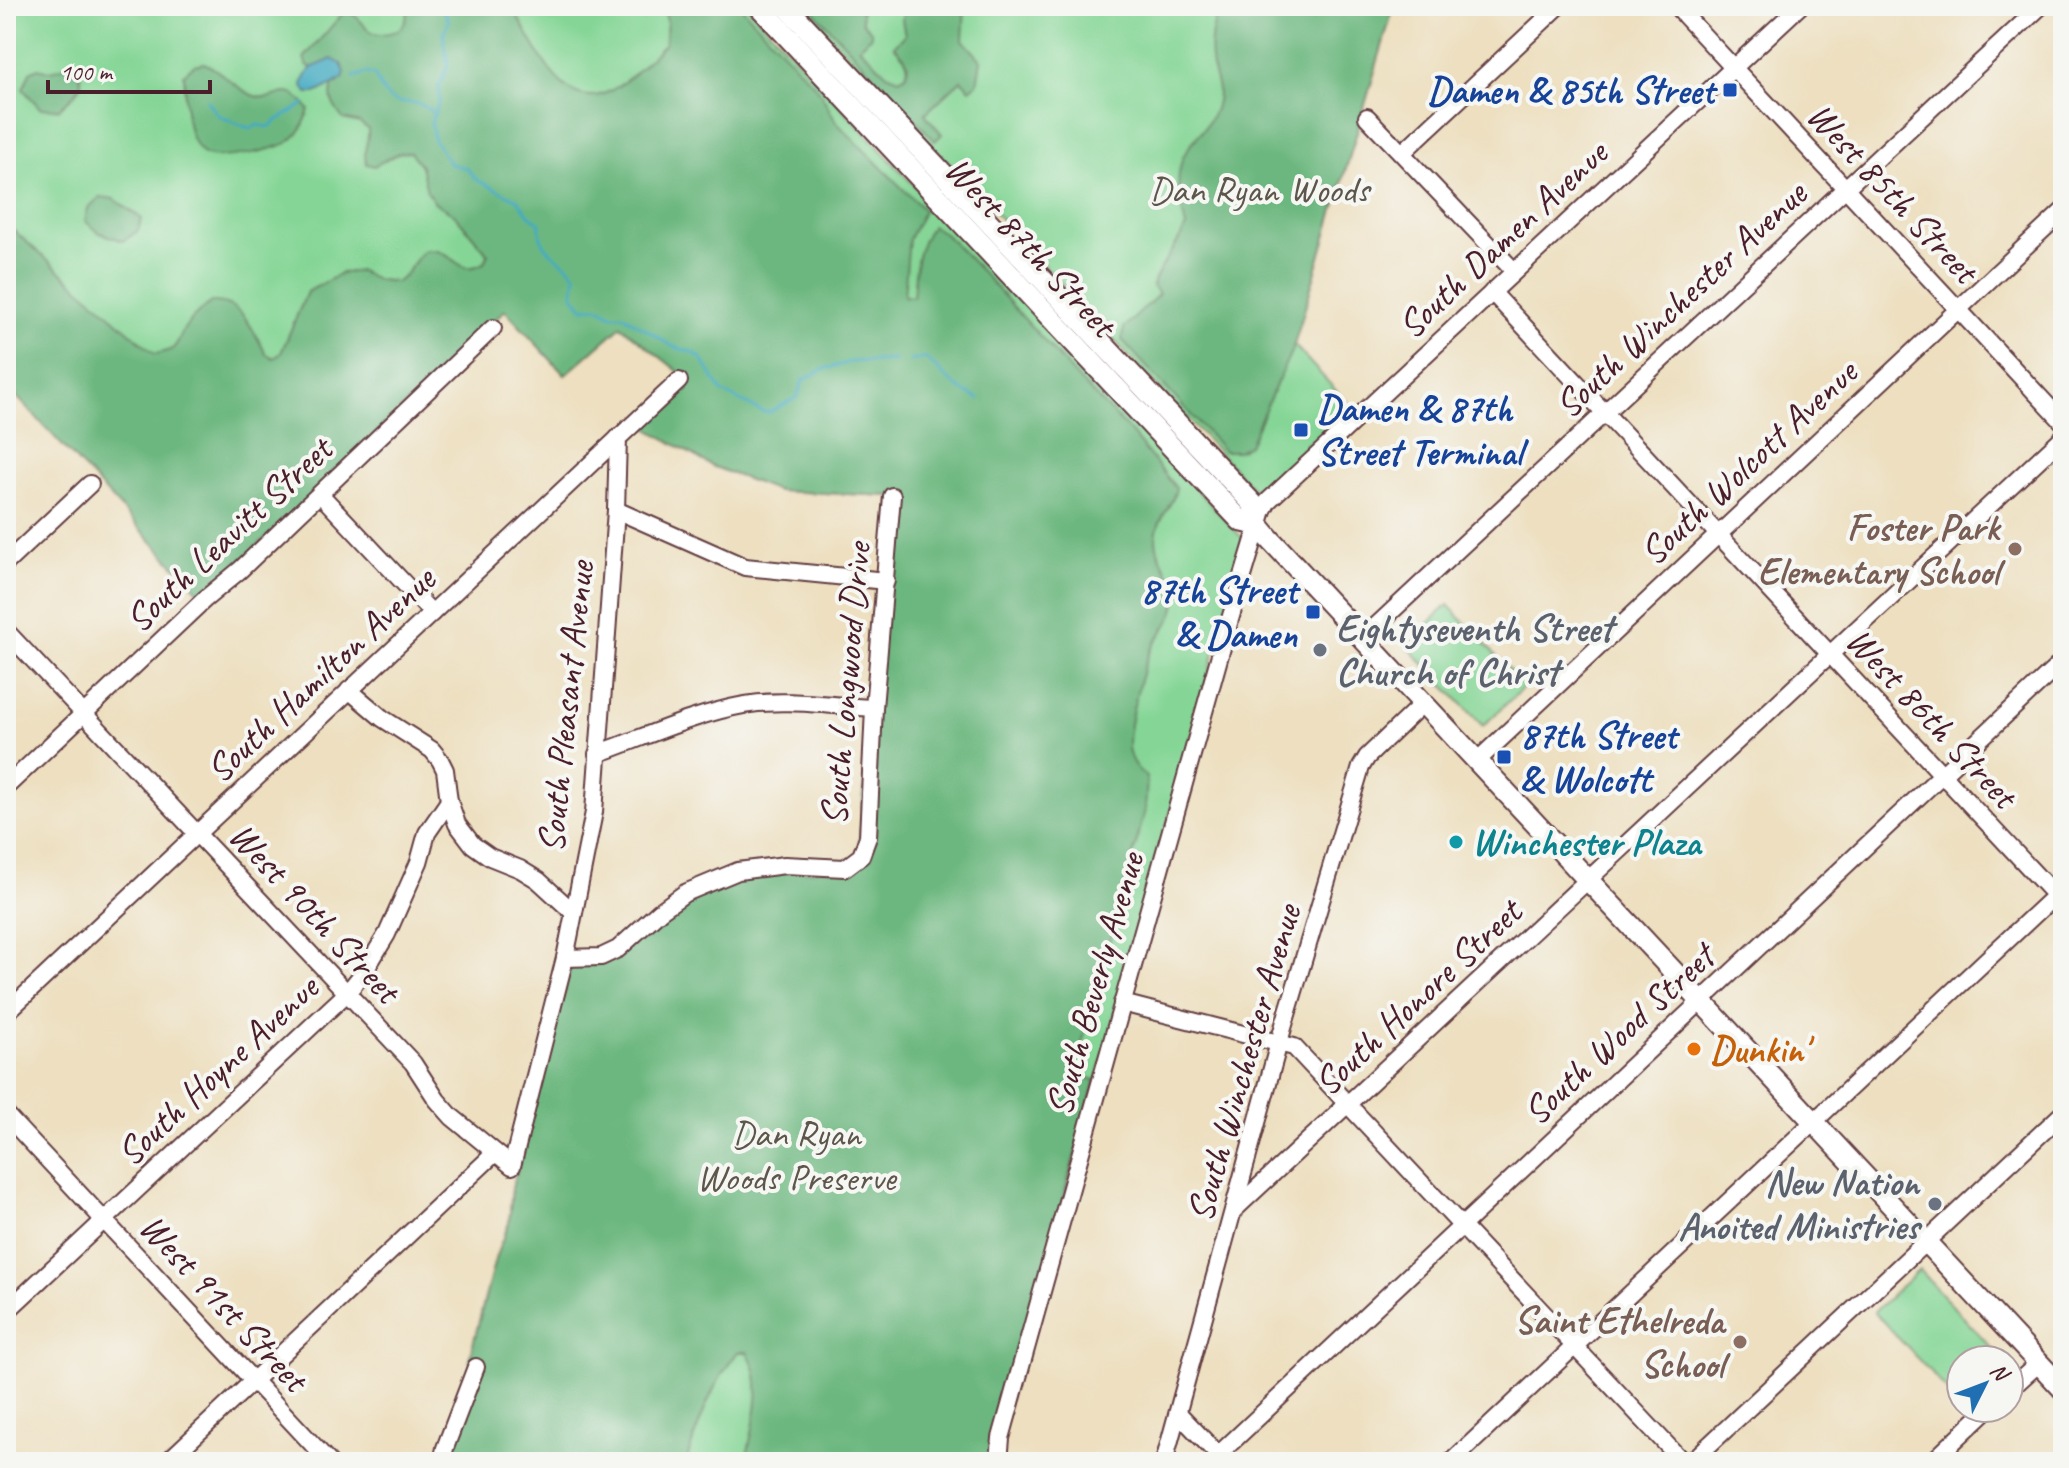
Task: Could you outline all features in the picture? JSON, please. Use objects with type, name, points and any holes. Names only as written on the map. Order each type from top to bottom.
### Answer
[{"type":"main road","name":"West 87th Street","points":[[759,6],[1241,521],[1258,525]]},
{"type":"main road","name":"West 87th Street","points":[[786,6],[1253,504],[1258,525],[2063,1389]]},
{"type":"street","points":[[1402,153],[1559,6]]},
{"type":"street","name":"West 85th Street","points":[[1676,6],[2063,422]]},
{"type":"street","name":"South Damen Avenue","points":[[1258,525],[1268,501],[1800,6]]},
{"type":"street","name":"South Winchester Avenue","points":[[1363,638],[2041,6]]},
{"type":"street","points":[[1367,117],[1514,271]]},
{"type":"street","name":"South Wolcott Avenue","points":[[1477,761],[2063,211]]},
{"type":"street","name":"West 86th Street","points":[[1492,292],[1941,775],[2060,896]]},
{"type":"street","name":"South Leavitt Street","points":[[6,787],[493,328]]},
{"type":"street","name":"South Hamilton Avenue","points":[[6,1013],[679,381]]},
{"type":"street","name":"South Honore Street","points":[[1235,1209],[2063,437]]},
{"type":"street","name":"South Pleasant Avenue","points":[[512,1166],[565,958],[594,812],[616,510],[618,438]]},
{"type":"street","points":[[6,563],[90,484]]},
{"type":"street","points":[[320,494],[432,613]]},
{"type":"street","name":"South Longwood Drive","points":[[565,958],[601,957],[618,949],[685,893],[738,871],[785,865],[845,868],[861,856],[868,837],[874,708],[892,496]]},
{"type":"street","points":[[616,510],[745,567],[886,581]]},
{"type":"street","name":"South Beverly Avenue","points":[[999,1462],[1001,1438],[1258,525]]},
{"type":"street","name":"West 90th Street","points":[[6,631],[413,1063],[452,1117],[512,1166]]},
{"type":"street","name":"South Wood Street","points":[[1222,1458],[1462,1226],[2063,661]]},
{"type":"street","points":[[349,690],[382,718],[432,750],[445,770],[449,801],[457,824],[473,845],[490,857],[538,880],[573,912]]},
{"type":"street","points":[[597,754],[745,705],[781,703],[874,708]]},
{"type":"street","name":"South Winchester Avenue","points":[[1164,1462],[1279,1043],[1361,767],[1367,757],[1423,703]]},
{"type":"street","name":"South Hoyne Avenue","points":[[6,1312],[347,993],[387,934],[419,862],[427,833],[449,801]]},
{"type":"street","points":[[1451,1462],[1813,1121],[2060,896]]},
{"type":"street","points":[[1122,1003],[1294,1047],[1683,1462]]},
{"type":"street","points":[[1691,1462],[2063,1113]]},
{"type":"street","name":"West 91st Street","points":[[6,1115],[329,1462]]},
{"type":"street","points":[[167,1462],[495,1153]]},
{"type":"street","points":[[2025,1376],[2039,1363]]},
{"type":"street","points":[[442,1462],[476,1367]]},
{"type":"street","points":[[1178,1413],[1222,1458]]},
{"type":"street","points":[[1932,1462],[1972,1424]]},
{"type":"street","points":[[450,1440],[451,1462]]},
{"type":"green space","name":"Dan Ryan Woods Preserve","points":[[6,6],[747,6],[1245,541],[992,1462],[454,1462],[481,1367],[469,1360],[496,1256],[509,1223],[512,1189],[571,966],[600,964],[857,868],[892,496],[778,491],[712,466],[642,425],[688,382],[621,326],[565,375],[505,310],[235,567],[6,385]]},
{"type":"green space","name":"Dan Ryan Woods Preserve","points":[[409,6],[511,6],[549,69],[561,83],[575,92],[591,96],[608,92],[623,83],[665,44],[667,21],[663,6],[740,6],[819,90],[836,122],[924,210],[909,239],[904,296],[913,297],[919,251],[932,226],[944,233],[985,275],[1082,383],[1129,430],[1176,488],[1159,524],[1156,538],[1175,590],[1176,604],[1144,667],[1129,731],[1130,757],[1147,777],[1145,811],[1074,1073],[1095,1080],[992,1462],[746,1462],[757,1406],[757,1378],[747,1352],[738,1352],[713,1391],[686,1462],[454,1462],[455,1433],[481,1367],[469,1360],[496,1256],[509,1223],[512,1189],[571,966],[600,964],[677,905],[703,891],[758,873],[857,868],[892,496],[778,491],[712,466],[642,425],[688,382],[621,326],[565,375],[505,310],[235,567],[200,593],[6,385],[6,224],[155,354],[174,347],[188,323],[211,302],[231,306],[239,312],[266,354],[274,358],[281,353],[307,292],[342,273],[359,271],[378,280],[397,282],[425,250],[440,252],[464,267],[484,263],[488,254],[454,214],[434,202],[427,191],[421,166],[410,152],[399,153],[374,166],[367,164],[368,129],[360,123],[343,119],[333,103],[333,84],[338,83],[332,59],[314,68],[307,66],[304,58],[344,12],[356,16],[373,32],[387,33],[404,24]]},
{"type":"green space","points":[[802,6],[1394,6],[1294,345],[1352,408],[1267,488],[1257,493]]},
{"type":"green space","points":[[809,6],[861,6],[862,22],[871,31],[871,36],[859,47],[887,74],[899,79],[905,76],[908,67],[894,46],[905,35],[902,20],[904,6],[965,6],[963,40],[981,60],[977,84],[970,89],[961,80],[925,114],[942,134],[935,141]]},
{"type":"green space","name":"Dan Ryan Woods","points":[[1394,6],[1294,345],[1249,445],[1238,451],[1224,451],[1122,340],[1124,328],[1159,294],[1152,286],[1186,227],[1179,194],[1180,169],[1186,152],[1208,122],[1217,103],[1218,91],[1210,51],[1219,7]]},
{"type":"green space","points":[[204,63],[252,95],[261,98],[293,94],[309,109],[300,131],[283,145],[259,152],[218,157],[201,152],[188,126],[184,74],[194,65]]},
{"type":"green space","points":[[73,65],[81,83],[75,94],[59,109],[40,108],[23,89],[30,72],[38,68],[50,71]]},
{"type":"green space","points":[[100,197],[114,199],[142,219],[138,231],[123,241],[100,233],[85,221],[88,208]]},
{"type":"green space","points":[[1448,605],[1525,686],[1483,726],[1406,645]]},
{"type":"green space","points":[[1919,1270],[1988,1344],[1945,1344],[1945,1388],[1874,1312]]},
{"type":"water","points":[[332,59],[341,64],[345,72],[343,79],[316,93],[307,93],[302,84],[311,68]]},
{"type":"waterway","points":[[441,6],[449,21],[444,32],[448,65],[439,86],[439,102],[431,122],[434,140],[450,164],[466,168],[477,180],[518,200],[529,215],[540,223],[540,233],[546,247],[576,275],[573,295],[584,308],[598,307],[612,315],[623,315],[672,346],[694,353],[701,358],[722,392],[763,412],[770,412],[797,397],[803,380],[824,369],[851,362],[895,360]]},
{"type":"waterway","points":[[354,77],[366,73],[374,75],[393,101],[420,104],[434,114]]},
{"type":"waterway","points":[[207,101],[219,116],[251,129],[257,125],[269,127],[304,104]]},
{"type":"waterway","points":[[910,361],[925,358],[959,389],[979,399]]},
{"type":"place","name":"Damen & 85th Street","points":[[1730,90]]},
{"type":"place","name":"Damen & 87th Street Terminal","points":[[1301,430]]},
{"type":"place","name":"Foster Park Elementary School","points":[[2015,549]]},
{"type":"place","name":"87th Street & Damen","points":[[1313,612]]},
{"type":"place","name":"Eightyseventh Street Church of Christ","points":[[1320,650]]},
{"type":"place","name":"87th Street & Wolcott","points":[[1504,757]]},
{"type":"place","name":"Winchester Plaza","points":[[1456,842]]},
{"type":"place","name":"Dunkin'","points":[[1694,1049]]},
{"type":"place","name":"New Nation Anoited Ministries","points":[[1935,1204]]},
{"type":"place","name":"Saint Ethelreda School","points":[[1740,1342]]}]
